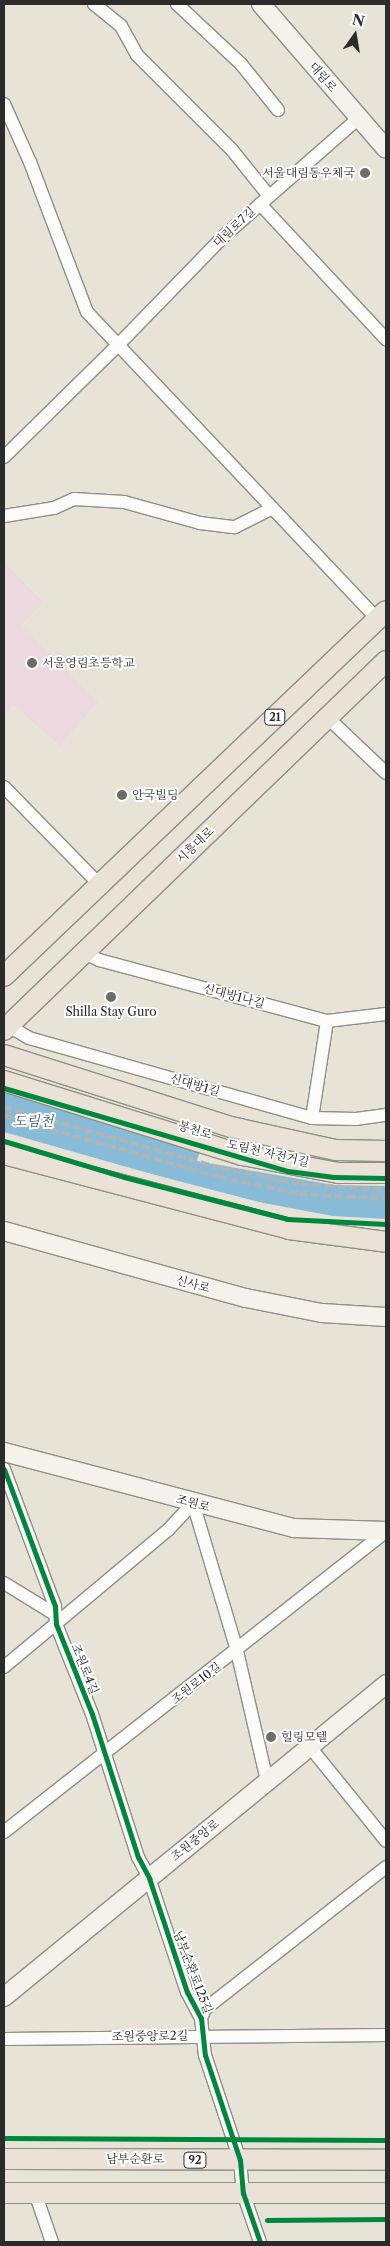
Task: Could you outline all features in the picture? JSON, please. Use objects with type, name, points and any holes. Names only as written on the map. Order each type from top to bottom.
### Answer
[{"type":"main road","name":"21","points":[[4,976],[382,615]]},
{"type":"main road","name":"시흥대로","points":[[7,1027],[386,661]]},
{"type":"main road","points":[[4,1056],[231,1127],[336,1150],[386,1151]]},
{"type":"main road","name":"봉천로","points":[[4,1081],[242,1155],[338,1173],[386,1173]]},
{"type":"main road","points":[[4,1154],[289,1229],[386,1242]]},
{"type":"main road","name":"남부순환로","points":[[4,2159],[386,2160]]},
{"type":"main road","points":[[4,2193],[386,2193]]},
{"type":"street","points":[[94,4],[121,26],[137,55],[232,150],[264,200],[386,339]]},
{"type":"street","points":[[176,4],[241,64],[278,110]]},
{"type":"street","name":"대림로","points":[[261,4],[359,118],[384,141]]},
{"type":"street","points":[[4,107],[30,162],[87,312],[273,508],[382,615]]},
{"type":"street","name":"대림로7길","points":[[4,457],[118,346],[224,236],[359,118]]},
{"type":"street","points":[[4,516],[54,508],[74,499],[124,502],[200,523],[235,527],[273,508]]},
{"type":"street","points":[[327,717],[386,772]]},
{"type":"street","points":[[4,787],[99,884]]},
{"type":"street","name":"신대방1나길","points":[[84,952],[99,960],[327,1021],[386,1014]]},
{"type":"street","points":[[312,1118],[327,1021]]},
{"type":"street","name":"신대방1길","points":[[7,1027],[29,1038],[312,1118],[356,1119],[386,1115]]},
{"type":"street","name":"신사로","points":[[4,1231],[246,1298],[322,1313],[386,1317]]},
{"type":"street","name":"조원로","points":[[4,1452],[294,1528],[386,1531]]},
{"type":"street","name":"조원로4길","points":[[4,1469],[55,1606],[55,1618],[106,1752],[138,1856],[149,1878]]},
{"type":"street","points":[[4,1667],[55,1618],[168,1530],[193,1503]]},
{"type":"street","points":[[193,1503],[237,1651],[267,1781]]},
{"type":"street","name":"조원로10길","points":[[4,1832],[237,1651],[386,1531]]},
{"type":"street","points":[[4,1583],[55,1618]]},
{"type":"street","name":"조원중앙로","points":[[4,1997],[386,1684]]},
{"type":"street","points":[[310,1746],[386,1842]]},
{"type":"street","points":[[201,2018],[206,2009],[386,1867]]},
{"type":"street","name":"남부순환로125길","points":[[149,1878],[188,1992],[201,2018],[205,2055],[240,2160],[243,2193],[260,2242]]},
{"type":"street","name":"조원중앙로2길","points":[[4,2039],[204,2035],[386,2035]]},
{"type":"street","points":[[35,2193],[52,2242]]},
{"type":"shaded area","name":"서울영림초등학교","points":[[4,562],[43,602],[22,625],[98,702],[60,746],[13,705],[4,714]]},
{"type":"water","name":"도림천","points":[[4,1092],[241,1163],[386,1182],[386,1219],[333,1216],[232,1197],[4,1132]]},
{"type":"pier","points":[[21,1140],[312,1216],[231,1200]]},
{"type":"pier","points":[[200,1150],[386,1179],[386,1186],[333,1185],[197,1161]]},
{"type":"railway","points":[[4,1107],[221,1168],[301,1184],[386,1190]]},
{"type":"railway","points":[[4,1116],[219,1177],[299,1194],[386,1199]]},
{"type":"cycle path","name":"도림천 자전거길","points":[[4,1088],[288,1171],[334,1177],[386,1178]]},
{"type":"cycle path","points":[[4,1141],[124,1177],[287,1219],[386,1224]]},
{"type":"cycle path","points":[[4,1469],[55,1606],[56,1624],[92,1714],[138,1857],[149,1878],[187,1992],[201,2018],[205,2055],[240,2160],[243,2193],[260,2242]]},
{"type":"cycle path","points":[[4,2138],[386,2140]]},
{"type":"cycle path","points":[[267,2220],[386,2219]]},
{"type":"place","name":"서울대림동우체국","points":[[365,173]]},
{"type":"place","name":"서울영림초등학교","points":[[32,663]]},
{"type":"place","name":"안국빌딩","points":[[122,795]]},
{"type":"place","name":"Shilla Stay Guro","points":[[111,997]]},
{"type":"place","name":"힐링모텔","points":[[271,1737]]}]
